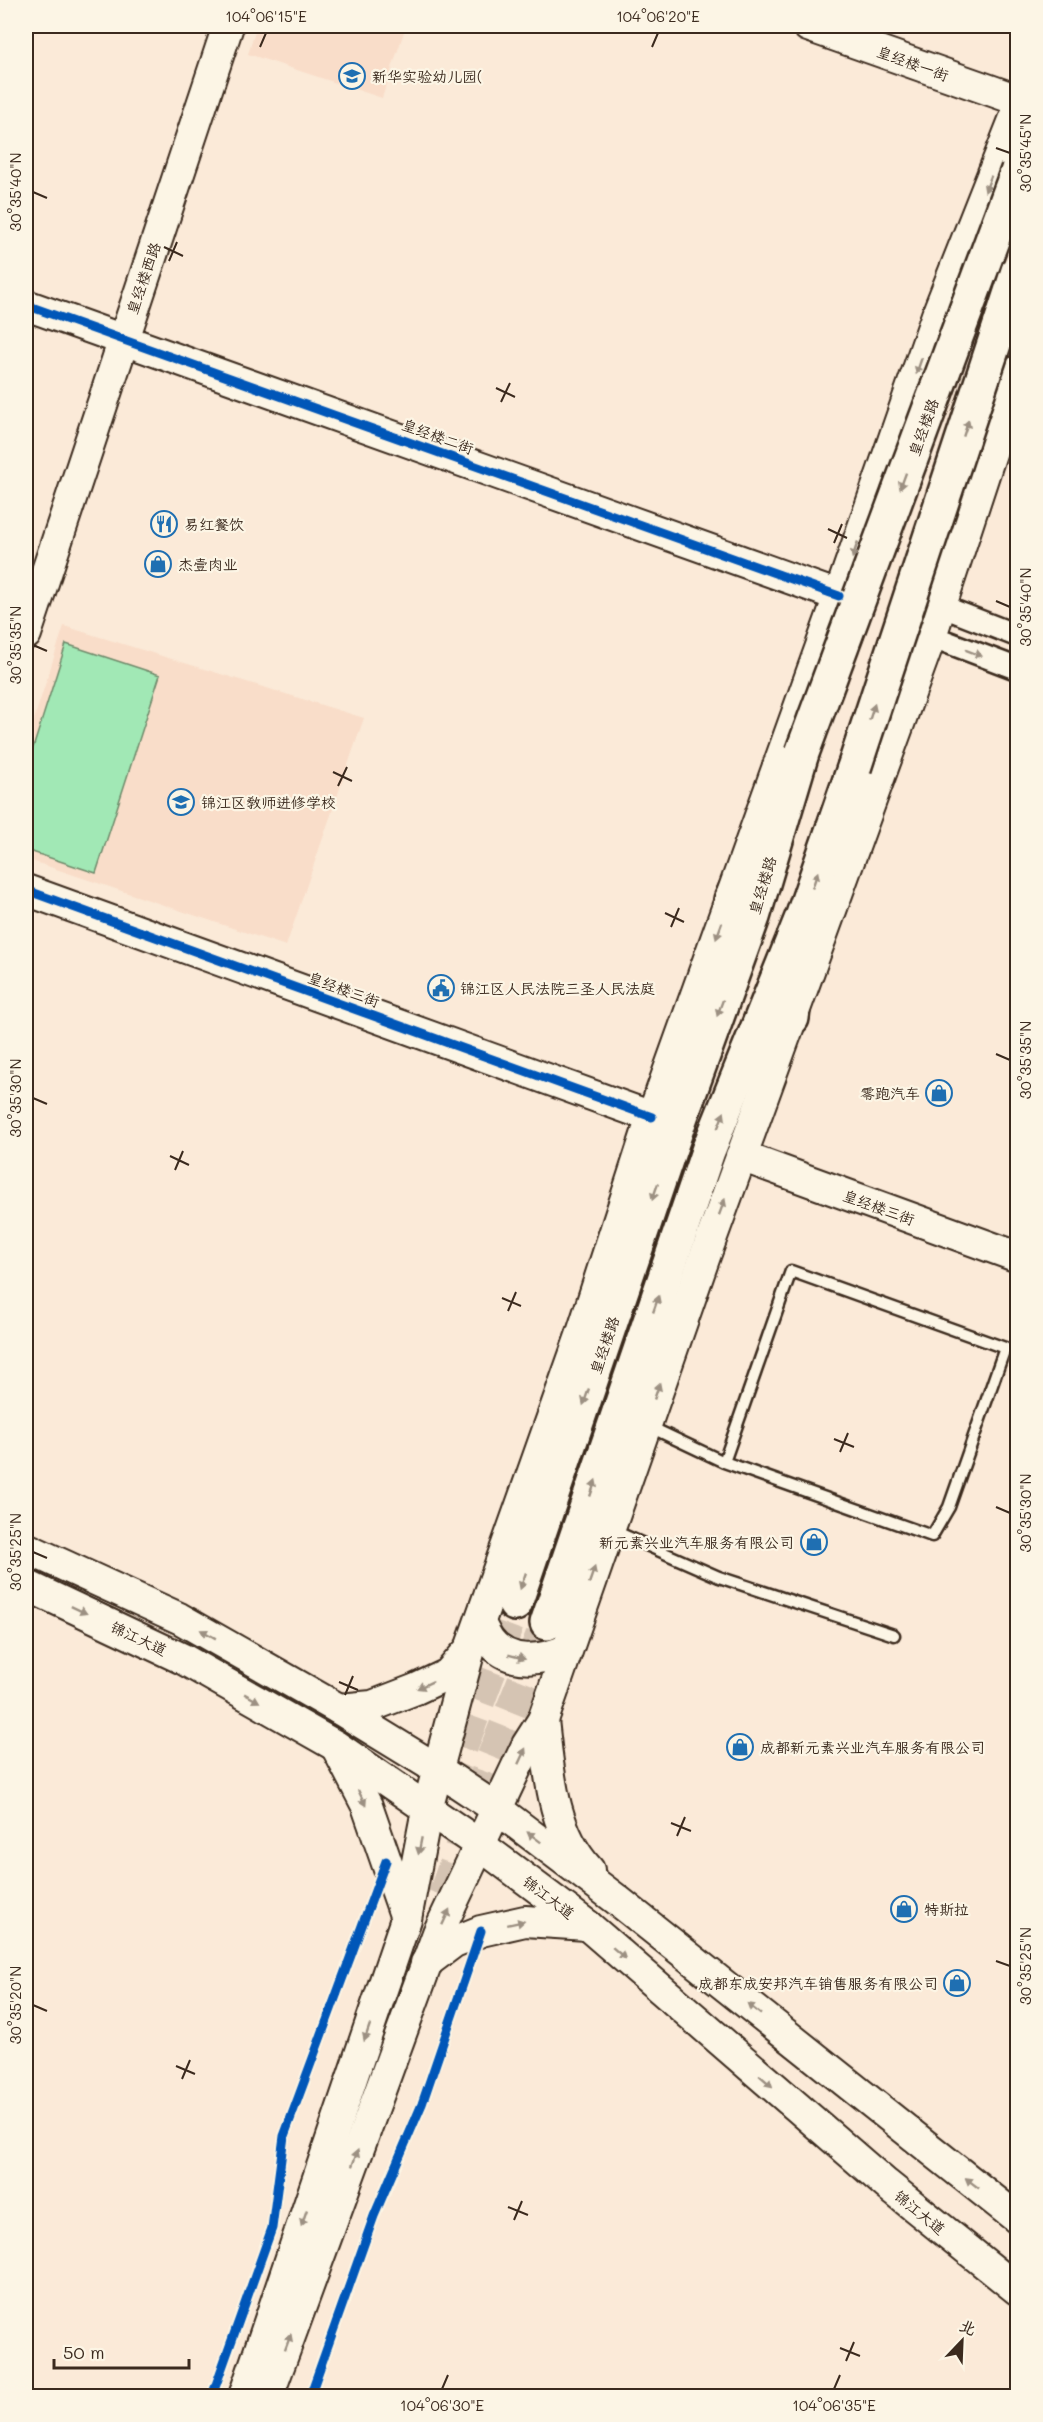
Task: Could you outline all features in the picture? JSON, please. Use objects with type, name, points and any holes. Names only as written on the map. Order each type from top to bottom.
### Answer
[{"type":"highway","name":"皇经楼路","points":[[515,1604],[679,1122],[753,917],[802,753],[1017,170]]},
{"type":"highway","points":[[547,1623],[708,1151],[802,915],[854,768],[1017,272]]},
{"type":"highway","points":[[731,900],[802,753]]},
{"type":"highway","points":[[792,1018],[802,915]]},
{"type":"main road","name":"皇经楼西路","points":[[26,634],[228,26]]},
{"type":"main road","name":"皇经楼一街","points":[[808,26],[1017,100]]},
{"type":"main road","points":[[244,2397],[406,1919],[437,1768],[475,1637],[512,1526],[582,1333],[652,1117],[938,312],[1017,110]]},
{"type":"main road","points":[[938,312],[964,281],[993,268],[1017,279]]},
{"type":"main road","name":"皇经楼二街","points":[[26,305],[839,596]]},
{"type":"main road","points":[[268,2397],[426,1964],[527,1744],[543,1720],[645,1424],[931,636],[1017,371]]},
{"type":"main road","name":"皇经楼三街","points":[[26,890],[652,1117]]},
{"type":"main road","name":"皇经楼三街","points":[[741,1156],[1017,1257]]},
{"type":"main road","points":[[26,1548],[179,1618],[437,1768],[497,1809],[616,1899],[1017,2219]]},
{"type":"main road","name":"锦江大道","points":[[26,1585],[183,1659],[336,1746],[480,1845],[587,1925],[886,2184],[1017,2290]]},
{"type":"main road","points":[[475,1637],[490,1642],[519,1659],[538,1660],[566,1650]]},
{"type":"main road","points":[[339,1709],[372,1706],[448,1674],[475,1637]]},
{"type":"main road","points":[[543,1720],[553,1798],[577,1857],[616,1899]]},
{"type":"main road","points":[[336,1746],[367,1806],[406,1919]]},
{"type":"main road","points":[[426,1964],[454,1942],[481,1931],[525,1921],[587,1925]]},
{"type":"street","points":[[941,606],[1017,636]]},
{"type":"street","points":[[931,636],[1017,669]]},
{"type":"lane","points":[[645,1424],[724,1462],[932,1536],[948,1507],[1005,1348],[791,1271],[724,1462]]},
{"type":"lane","points":[[609,1528],[719,1577],[894,1635]]},
{"type":"shaded area","name":"新华实验幼儿园(","points":[[257,26],[406,26],[382,98],[248,54]]},
{"type":"shaded area","name":"锦江区教师进修学校","points":[[64,626],[364,718],[286,946],[26,859],[26,744]]},
{"type":"green space","points":[[66,644],[160,675],[96,873],[26,850],[26,770]]},
{"type":"tunnel","points":[[444,1793],[515,1604]]},
{"type":"tunnel","points":[[444,1896],[490,1765],[547,1623]]},
{"type":"cycle path","points":[[26,305],[839,596]]},
{"type":"cycle path","points":[[26,890],[652,1117]]},
{"type":"cycle path","points":[[212,2396],[272,2228],[284,2136],[386,1861]]},
{"type":"cycle path","points":[[310,2396],[374,2216],[422,2104],[481,1931]]},
{"type":"place","name":"新华实验幼儿园(","points":[[352,76]]},
{"type":"place","name":"易红餐饮","points":[[164,524]]},
{"type":"place","name":"杰壹肉业","points":[[158,564]]},
{"type":"place","name":"锦江区教师进修学校","points":[[181,802]]},
{"type":"place","name":"锦江区人民法院三圣人民法庭","points":[[441,988]]},
{"type":"place","name":"零跑汽车","points":[[939,1093]]},
{"type":"place","name":"新元素兴业汽车服务有限公司","points":[[814,1542]]},
{"type":"place","name":"成都新元素兴业汽车服务有限公司","points":[[740,1747]]},
{"type":"place","name":"特斯拉","points":[[904,1909]]},
{"type":"place","name":"成都东成安邦汽车销售服务有限公司","points":[[957,1983]]}]
